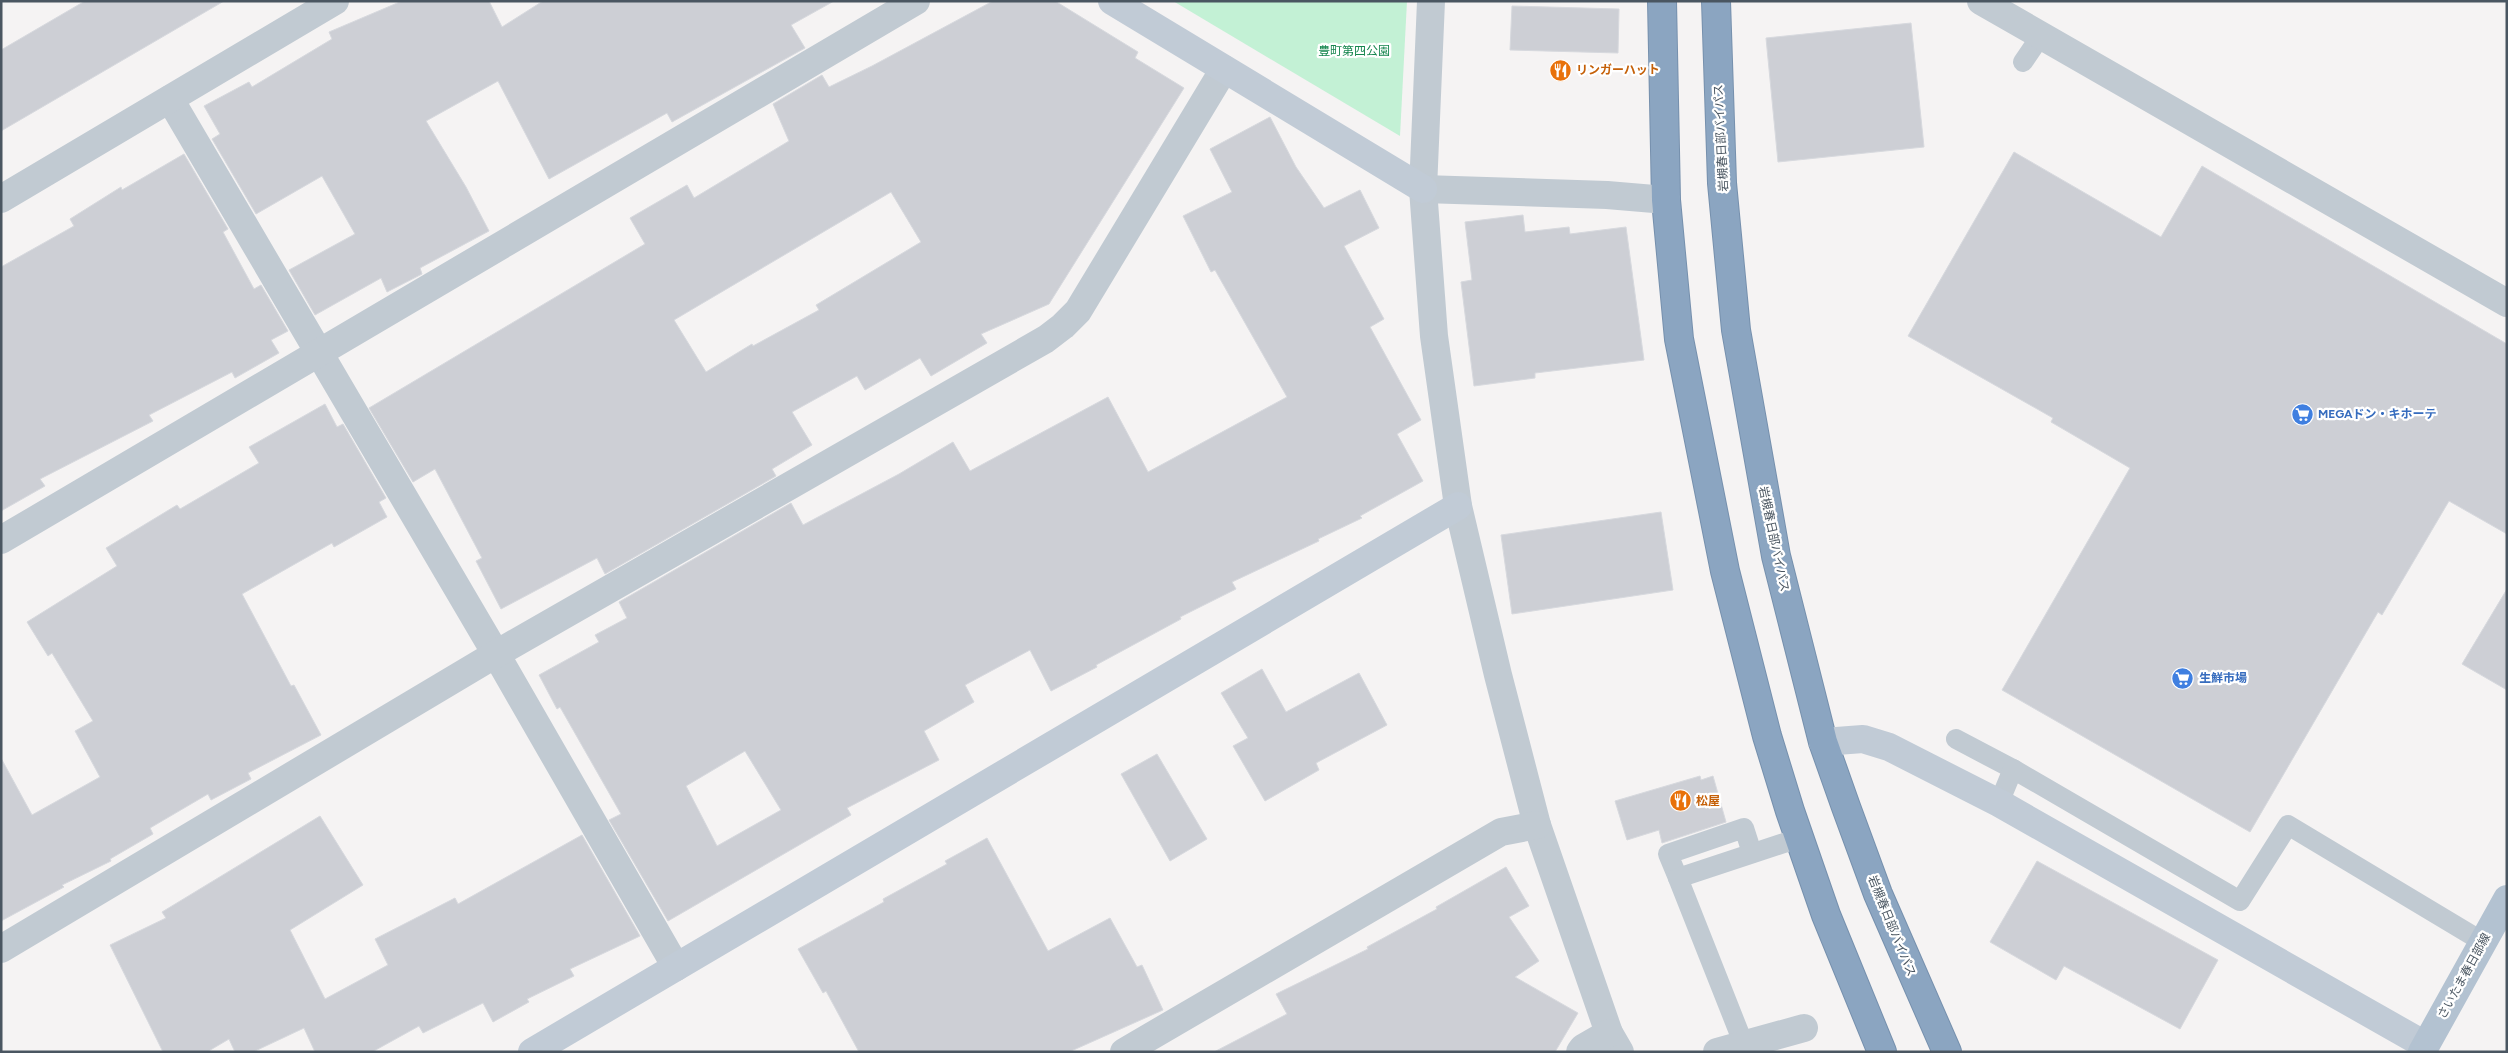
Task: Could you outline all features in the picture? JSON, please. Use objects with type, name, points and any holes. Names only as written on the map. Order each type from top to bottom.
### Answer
[{"type":"highway","points":[[1662,1],[1666,200],[1680,339],[1725,570],[1767,736],[1799,838],[1826,915],[1882,1052]]},
{"type":"highway","name":"岩槻春日部バイパス","points":[[1716,1],[1722,183],[1736,330],[1776,556],[1823,742],[1878,894],[1947,1052]]},
{"type":"main road","name":"さいたま春日部線","points":[[2424,1049],[2507,899]]},
{"type":"street","points":[[1,199],[336,1]]},
{"type":"street","points":[[1,540],[916,1]]},
{"type":"street","points":[[1112,1],[1423,189],[1607,195],[1666,200]]},
{"type":"street","points":[[1431,1],[1423,189],[1434,336],[1458,506],[1498,675],[1537,824],[1615,1043],[1583,1048],[1580,1052]]},
{"type":"street","points":[[1981,1],[2040,37],[2507,303]]},
{"type":"street","points":[[1,950],[496,654],[1046,339],[1078,311],[1224,69]]},
{"type":"street","points":[[170,99],[496,654],[676,968]]},
{"type":"street","points":[[532,1052],[1458,506]]},
{"type":"street","points":[[1823,742],[1863,739],[1889,747],[1999,802],[2424,1049]]},
{"type":"street","points":[[1124,1052],[1501,832],[1537,824]]},
{"type":"street","points":[[1717,1052],[1804,1028]]},
{"type":"lane","points":[[2023,62],[2040,37]]},
{"type":"lane","points":[[1956,739],[2240,901],[2288,825],[2483,942]]},
{"type":"lane","points":[[1999,802],[2013,770]]},
{"type":"lane","points":[[1744,1044],[1678,878],[1799,838]]},
{"type":"green space","name":"豊町第四公園","points":[[1173,1],[1407,1],[1400,136]]},
{"type":"building","points":[[85,1],[224,1],[1,131],[1,50]]},
{"type":"building","points":[[402,1],[489,1],[502,27],[543,1],[834,1],[791,25],[805,48],[672,122],[667,113],[549,179],[498,81],[426,121],[466,187],[489,231],[420,268],[422,274],[387,292],[381,278],[315,315],[289,270],[355,234],[322,176],[256,214],[212,139],[220,134],[204,106],[249,82],[252,87],[332,39],[329,32]]},
{"type":"building","points":[[993,1],[1055,1],[1138,52],[1135,58],[1184,88],[1049,304],[981,334],[987,343],[931,376],[920,358],[865,390],[857,376],[792,412],[812,445],[772,469],[776,476],[605,574],[597,558],[501,609],[476,561],[482,558],[435,469],[413,482],[369,408],[645,244],[630,218],[687,185],[694,198],[789,141],[773,104],[822,75],[829,87]],"holes":[[[891,192],[921,242],[816,305],[819,310],[753,346],[752,344],[706,372],[674,320]]]},
{"type":"building","points":[[1512,6],[1619,9],[1618,53],[1510,50]]},
{"type":"building","points":[[1911,23],[1924,147],[1778,162],[1766,38]]},
{"type":"building","points":[[1270,117],[1296,167],[1324,208],[1360,190],[1379,228],[1344,246],[1384,319],[1370,327],[1421,420],[1397,434],[1423,481],[1360,516],[1362,518],[1318,539],[1319,541],[1232,582],[1236,589],[1180,617],[1181,619],[1051,691],[1030,650],[965,685],[974,702],[924,731],[939,760],[847,808],[851,815],[668,921],[609,820],[621,814],[560,707],[557,709],[539,675],[599,642],[595,635],[627,618],[619,602],[791,503],[803,525],[899,474],[953,442],[970,471],[1108,397],[1148,472],[1287,397],[1215,270],[1211,272],[1183,216],[1232,192],[1210,149]],"holes":[[[745,751],[781,810],[717,846],[686,786]]]},
{"type":"building","points":[[2014,152],[2161,237],[2202,166],[2507,344],[2507,534],[2449,501],[2382,615],[2378,612],[2250,832],[2002,690],[2130,468],[2051,422],[2053,418],[1908,336]]},
{"type":"building","points":[[184,154],[228,229],[223,232],[254,289],[261,285],[288,331],[271,340],[279,353],[235,378],[232,372],[149,415],[153,421],[40,479],[45,486],[1,511],[1,267],[74,226],[70,219],[121,187],[122,190]]},
{"type":"building","points":[[1523,215],[1525,232],[1569,227],[1570,234],[1626,227],[1644,360],[1535,373],[1535,378],[1474,386],[1461,282],[1472,280],[1465,222]]},
{"type":"building","points":[[325,404],[337,427],[343,424],[386,498],[379,502],[387,517],[334,547],[332,543],[242,594],[291,686],[294,685],[321,735],[248,773],[251,779],[211,800],[208,794],[150,828],[153,834],[110,859],[111,861],[62,885],[64,887],[1,921],[1,758],[32,815],[100,777],[75,731],[93,721],[52,653],[48,656],[27,622],[117,566],[106,548],[177,505],[180,509],[259,463],[249,447]]},
{"type":"building","points":[[1661,512],[1673,590],[1512,614],[1501,535]]},
{"type":"building","points":[[2507,589],[2507,690],[2462,664]]},
{"type":"building","points":[[1262,669],[1286,712],[1359,673],[1387,725],[1316,763],[1319,770],[1265,801],[1233,746],[1248,738],[1221,693]]},
{"type":"building","points":[[1157,754],[1207,839],[1170,861],[1121,774]]},
{"type":"building","points":[[1700,776],[1701,780],[1713,776],[1726,822],[1662,843],[1659,830],[1627,840],[1615,801]]},
{"type":"building","points":[[320,816],[363,885],[290,930],[325,999],[388,965],[375,939],[455,898],[458,904],[582,835],[640,936],[570,969],[574,976],[527,999],[529,1002],[493,1022],[483,1003],[423,1033],[419,1026],[372,1052],[315,1052],[304,1028],[253,1052],[235,1052],[229,1039],[207,1052],[163,1052],[110,945],[166,918],[162,912]]},
{"type":"building","points":[[987,838],[1048,951],[1110,918],[1137,967],[1142,965],[1163,1010],[1069,1052],[859,1052],[826,991],[823,993],[798,949],[884,902],[883,899],[947,864],[945,861]]},
{"type":"building","points":[[2037,861],[2218,960],[2180,1029],[2064,966],[2056,980],[1990,942]]},
{"type":"building","points":[[1506,867],[1529,906],[1509,917],[1539,961],[1515,977],[1578,1013],[1555,1052],[1214,1052],[1287,1014],[1276,994],[1368,949],[1367,947],[1437,909],[1436,907]]},
{"type":"place","name":"リンガーハット","points":[[1560,70]]},
{"type":"place","name":"MEGAドン・キホーテ","points":[[2302,414]]},
{"type":"place","name":"生鮮市場","points":[[2183,678]]},
{"type":"place","name":"松屋","points":[[1680,801]]}]
